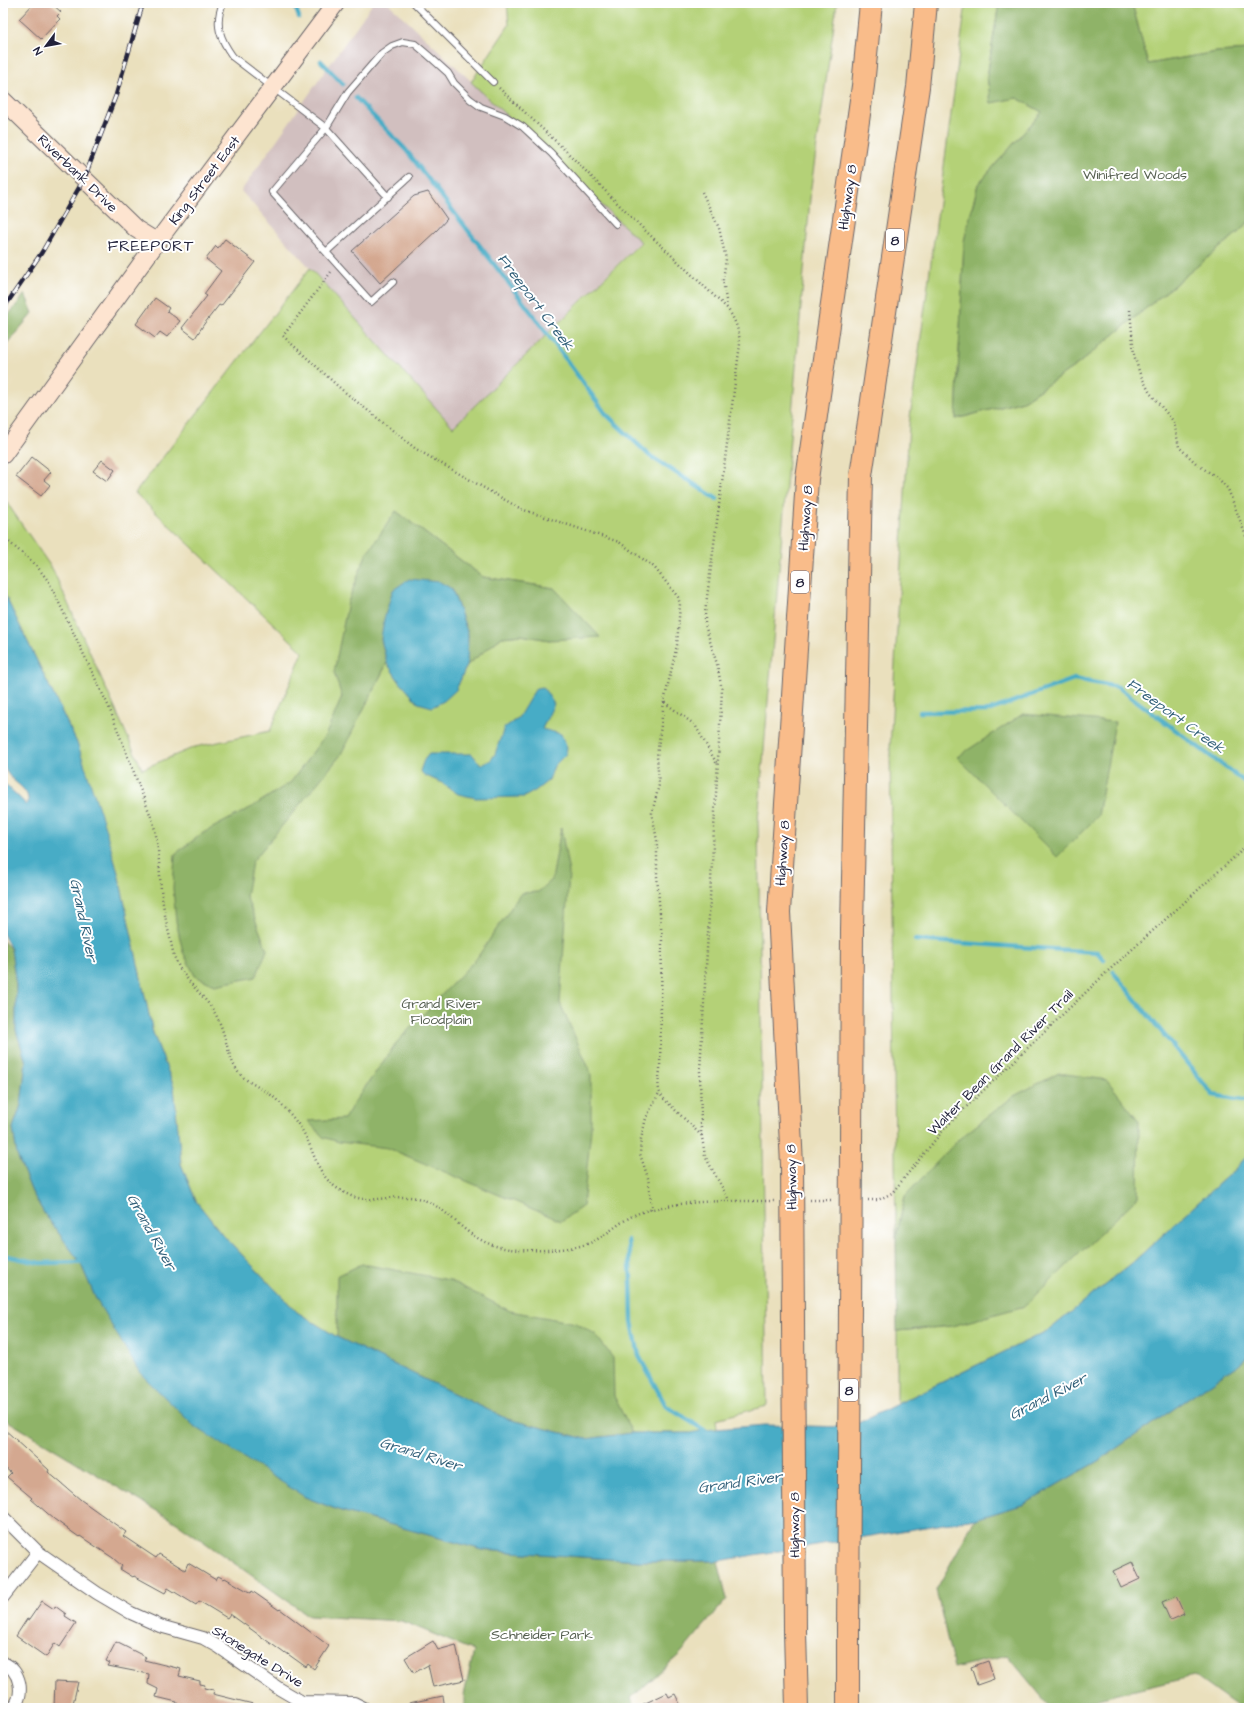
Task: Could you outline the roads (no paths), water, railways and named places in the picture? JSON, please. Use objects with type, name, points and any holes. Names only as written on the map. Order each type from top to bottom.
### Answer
[{"type":"highway","name":"Highway 8","points":[[797,1708],[795,1631],[792,1165],[779,912],[806,495],[863,86],[871,3]]},
{"type":"highway","name":"8","points":[[848,1708],[852,929],[861,476],[918,87],[926,3]]},
{"type":"main road","name":"King Street East","points":[[3,455],[157,242],[336,3]]},
{"type":"main road","name":"Riverbank Drive","points":[[3,100],[136,229],[157,242]]},
{"type":"street","name":"Stonegate Drive","points":[[3,1517],[38,1552],[97,1593],[124,1609],[160,1626],[202,1638],[219,1647],[278,1688],[302,1702],[354,1703],[364,1708]]},
{"type":"street","points":[[3,1597],[38,1552]]},
{"type":"street","points":[[3,1663],[14,1671],[20,1681],[20,1691],[16,1704],[13,1708]]},
{"type":"lane","points":[[223,3],[220,12],[219,27],[223,43],[233,57],[273,86],[326,128],[388,196]]},
{"type":"lane","points":[[414,3],[493,82]]},
{"type":"lane","points":[[393,282],[371,302],[272,192],[326,128],[348,92],[382,53],[392,46],[404,42],[415,44],[448,73],[461,92],[481,107],[505,116],[522,127],[551,154],[616,224]]},
{"type":"lane","points":[[326,252],[410,177]]},
{"type":"water","points":[[409,579],[440,582],[452,589],[468,634],[467,665],[456,690],[444,701],[432,707],[418,703],[399,681],[387,663],[381,639],[384,619],[393,590]]},
{"type":"water","name":"Grand River","points":[[3,591],[78,745],[104,824],[118,873],[153,1033],[174,1087],[181,1164],[196,1201],[222,1234],[297,1312],[337,1337],[507,1419],[586,1439],[632,1433],[691,1433],[704,1430],[764,1425],[850,1427],[1049,1330],[1132,1263],[1236,1168],[1249,1154],[1249,1357],[1098,1461],[1022,1505],[975,1519],[718,1561],[639,1561],[483,1550],[338,1510],[305,1497],[194,1426],[140,1373],[96,1299],[80,1262],[44,1213],[32,1192],[17,1155],[13,1128],[21,1105],[26,1062],[16,1030],[16,985],[11,949],[3,934],[3,782],[24,802],[25,805],[28,803],[28,798],[24,790],[6,771],[3,759]]},
{"type":"water","points":[[543,687],[554,704],[542,729],[561,734],[567,748],[566,754],[554,766],[549,780],[535,791],[524,797],[476,798],[458,794],[442,783],[424,775],[420,771],[424,760],[429,754],[472,754],[481,765],[491,760],[495,754],[504,728],[518,718],[536,688]]},
{"type":"waterway","points":[[294,3],[299,17]]},
{"type":"waterway","name":"Freeport Creek","points":[[321,61],[343,84]]},
{"type":"waterway","name":"Freeport Creek","points":[[356,98],[406,150],[534,316],[606,414],[650,456],[717,499]]},
{"type":"waterway","name":"Freeport Creek","points":[[920,712],[988,711],[1074,679],[1118,687],[1249,785]]},
{"type":"waterway","points":[[915,940],[1097,952],[1104,960]]},
{"type":"waterway","points":[[1113,972],[1213,1095],[1249,1101]]},
{"type":"waterway","points":[[628,1240],[632,1322],[639,1356],[666,1406],[704,1430]]},
{"type":"waterway","points":[[3,1255],[40,1263],[80,1262]]},
{"type":"railway","points":[[3,309],[42,252],[84,179],[116,95],[143,3]]},
{"type":"district","name":"FREEPORT","points":[[151,246]]},
{"type":"park label","name":"Winifred Woods","points":[[1135,174]]},
{"type":"park label","name":"Grand River Floodplain","points":[[441,1012]]},
{"type":"park label","name":"Schneider Park","points":[[542,1634]]}]
